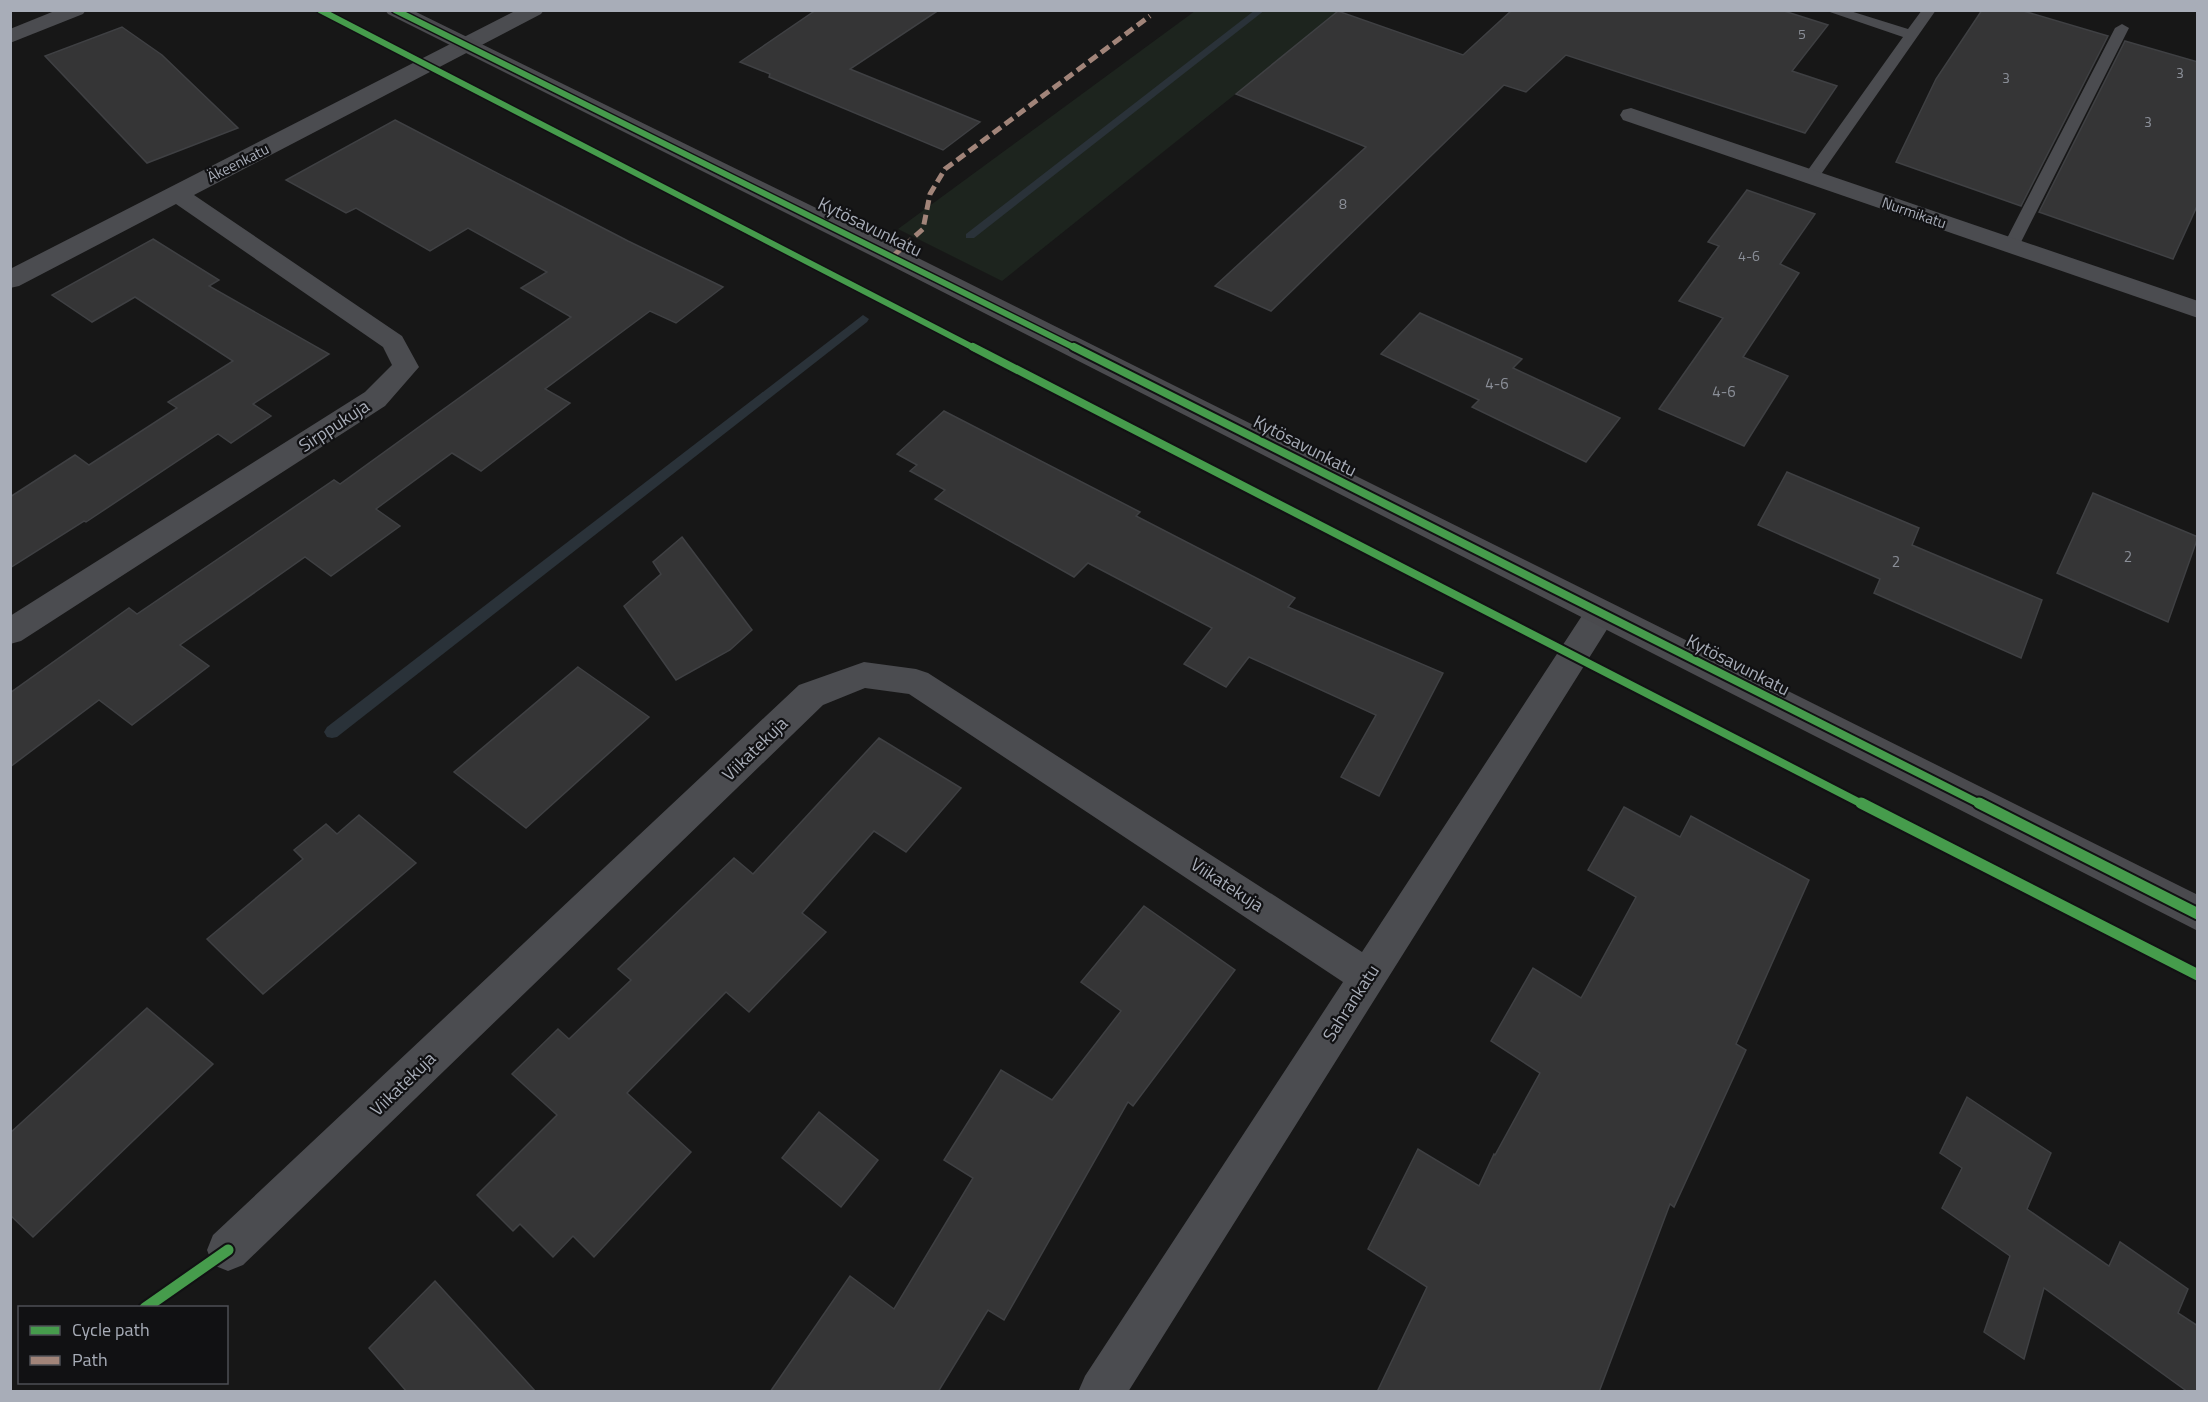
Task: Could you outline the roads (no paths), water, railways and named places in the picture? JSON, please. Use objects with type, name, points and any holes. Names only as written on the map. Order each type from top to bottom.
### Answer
[{"type":"street","points":[[10,37],[76,10]]},
{"type":"street","name":"Kytösavunkatu","points":[[395,10],[893,256],[2198,914]]},
{"type":"street","name":"Äkeenkatu","points":[[10,280],[534,10]]},
{"type":"street","name":"Nurmikatu","points":[[1631,115],[2198,310]]},
{"type":"street","name":"Sirppukuja","points":[[10,632],[375,399],[406,367],[393,342],[177,194]]},
{"type":"street","name":"Sahrankatu","points":[[1101,1392],[1600,614]]},
{"type":"street","name":"Viikatekuja","points":[[228,1250],[811,695],[864,675],[916,682],[1368,977]]},
{"type":"lane","points":[[1831,10],[1911,35]]},
{"type":"lane","points":[[1811,177],[1929,10]]},
{"type":"lane","points":[[2011,246],[2122,28]]},
{"type":"waterway","points":[[970,236],[1261,10]]},
{"type":"waterway","points":[[332,732],[863,319]]}]
